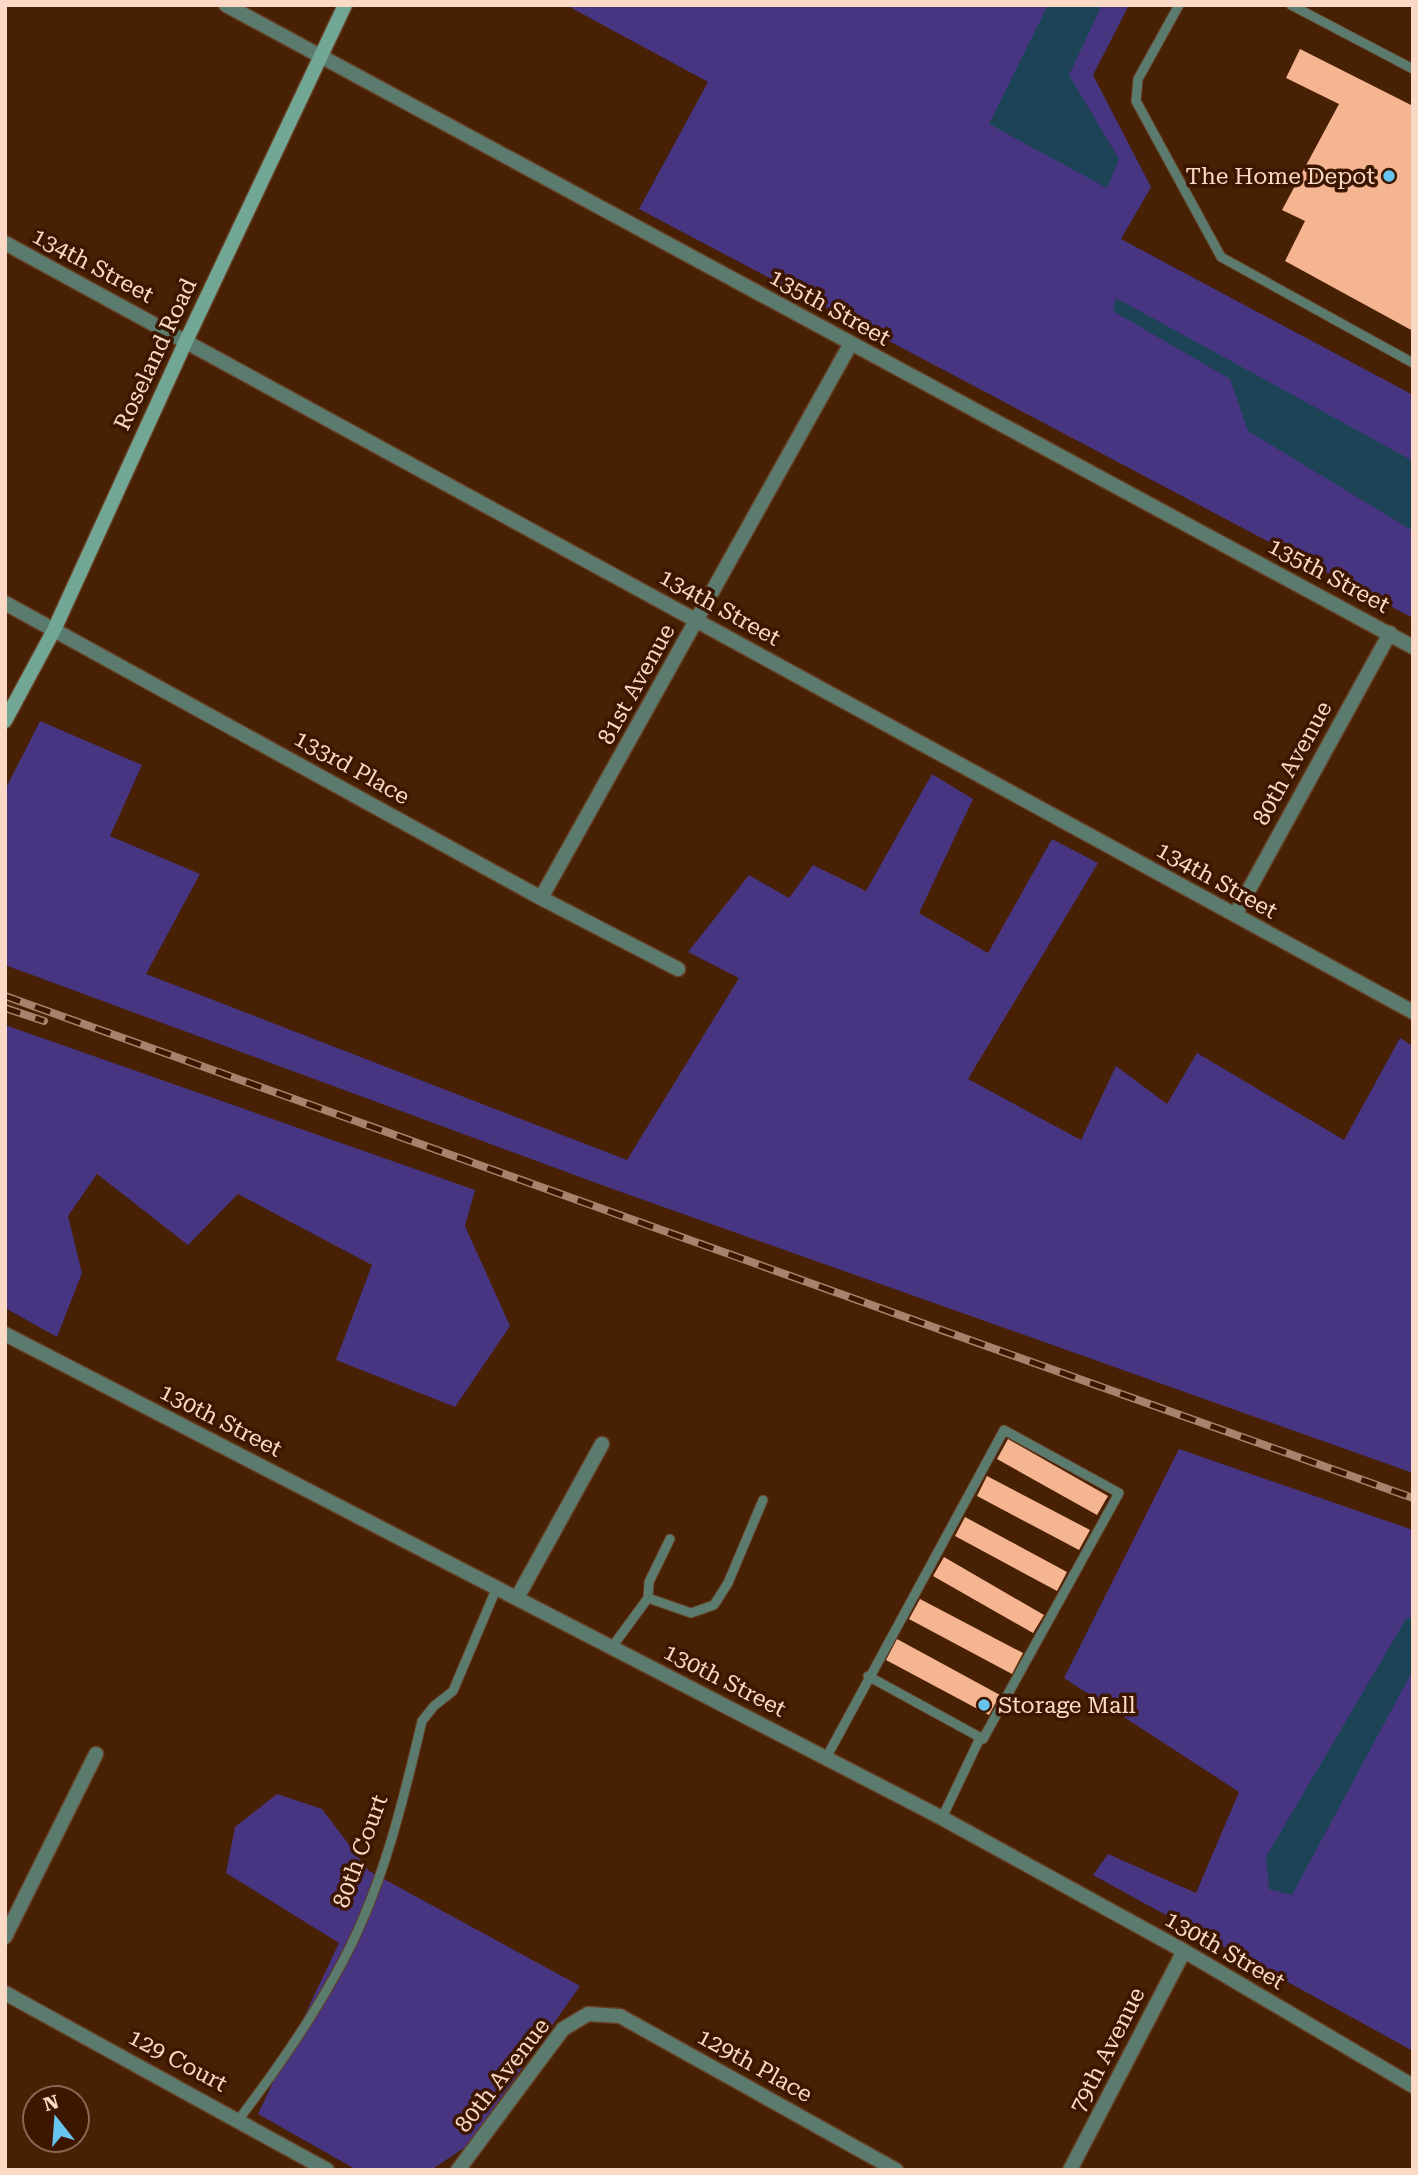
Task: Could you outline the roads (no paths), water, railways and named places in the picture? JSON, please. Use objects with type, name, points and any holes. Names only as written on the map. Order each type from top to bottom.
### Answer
[{"type":"main road","name":"Roseland Road","points":[[5,721],[54,630],[186,341],[345,5]]},
{"type":"street","name":"135th Street","points":[[226,5],[850,345],[1413,647]]},
{"type":"street","name":"134th Street","points":[[5,243],[1413,1012]]},
{"type":"street","name":"81st Avenue","points":[[541,898],[850,345]]},
{"type":"street","name":"133rd Place","points":[[5,603],[541,898],[678,969]]},
{"type":"street","name":"80th Avenue","points":[[1235,915],[1390,633]]},
{"type":"street","name":"130th Street","points":[[5,1334],[942,1818],[1184,1951],[1413,2086]]},
{"type":"street","points":[[517,1598],[603,1444]]},
{"type":"street","points":[[5,1937],[96,1754]]},
{"type":"street","name":"79th Avenue","points":[[1070,2170],[1184,1951]]},
{"type":"street","name":"129 Court","points":[[5,1993],[239,2119],[327,2170]]},
{"type":"street","name":"80th Avenue","points":[[458,2170],[563,2029],[589,2014]]},
{"type":"street","name":"129th Place","points":[[589,2014],[620,2016],[896,2170]]},
{"type":"lane","points":[[1179,5],[1138,79],[1136,101],[1221,257],[1413,363]]},
{"type":"lane","points":[[1291,5],[1413,69]]},
{"type":"lane","points":[[826,1758],[868,1676],[1004,1430],[1119,1493],[983,1739],[980,1738],[942,1818]]},
{"type":"lane","points":[[648,1598],[691,1613],[714,1605],[728,1583],[763,1500]]},
{"type":"lane","points":[[612,1647],[648,1598],[649,1582],[670,1539]]},
{"type":"lane","name":"80th Court","points":[[239,2119],[286,2057],[345,1957],[388,1850],[422,1721],[434,1706],[453,1691],[497,1587]]},
{"type":"lane","points":[[868,1676],[980,1738]]},
{"type":"water","points":[[1048,5],[1102,5],[1069,75],[1119,159],[1107,188],[989,124]]},
{"type":"water","points":[[1116,298],[1413,461],[1413,531],[1248,431],[1230,379],[1113,311]]},
{"type":"water","points":[[1413,1616],[1413,1670],[1292,1895],[1269,1889],[1266,1857],[1406,1619]]},
{"type":"railway","points":[[5,996],[1413,1498]]},
{"type":"railway","points":[[5,1008],[44,1021]]},
{"type":"place","name":"The Home Depot","points":[[1389,176]]},
{"type":"place","name":"Storage Mall","points":[[984,1705]]}]
